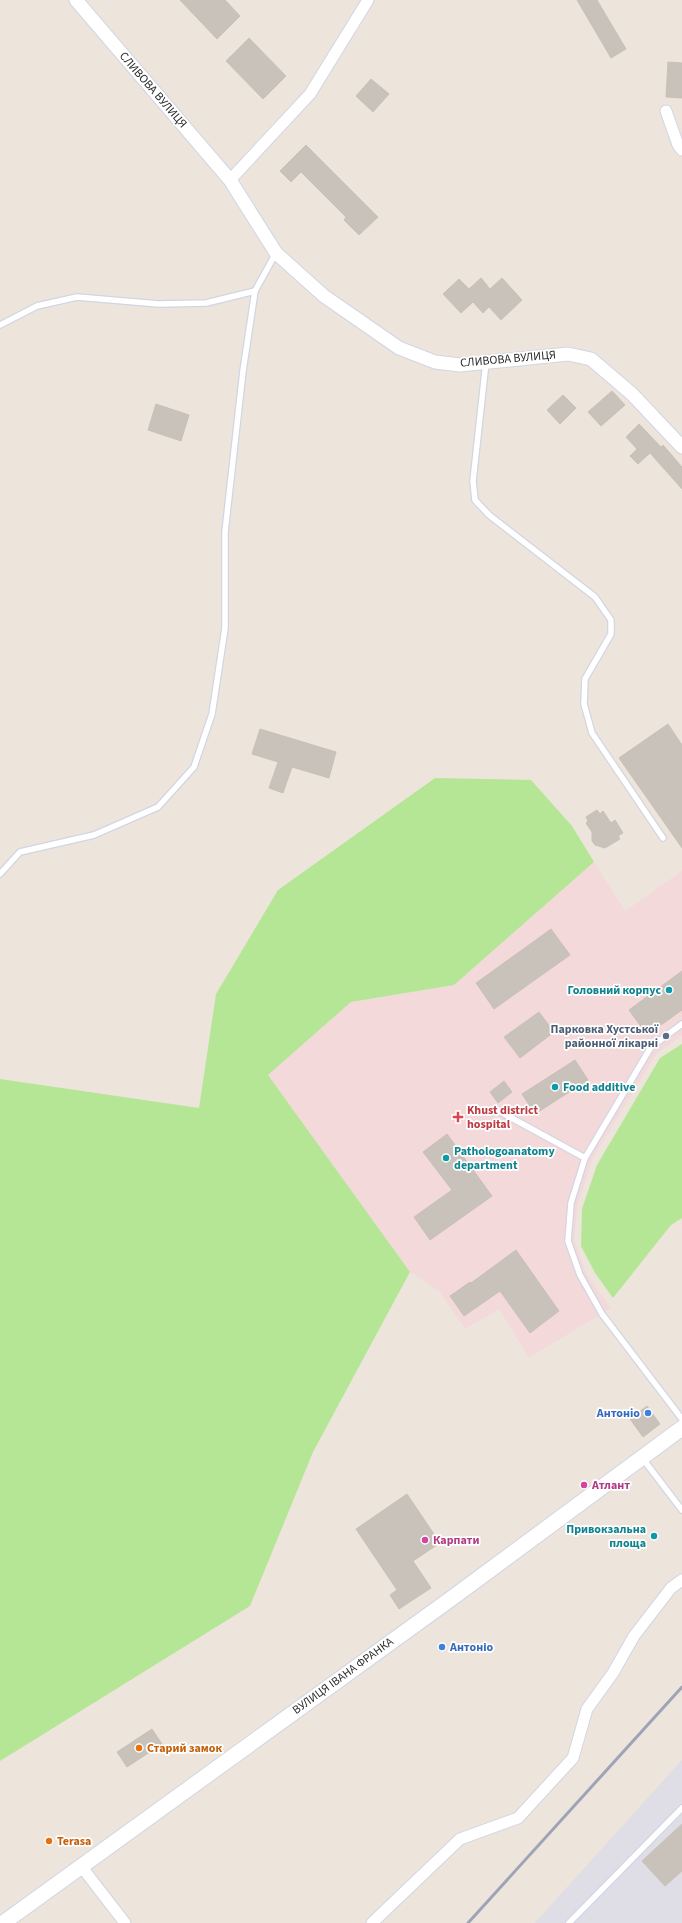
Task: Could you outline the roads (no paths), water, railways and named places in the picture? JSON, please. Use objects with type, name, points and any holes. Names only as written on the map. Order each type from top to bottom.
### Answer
[{"type":"main road","name":"ВУЛИЦЯ ІВАНА ФРАНКА","points":[[3,1923],[452,1598],[682,1428]]},
{"type":"street","name":"СЛИВОВА ВУЛИЦЯ","points":[[76,0],[230,180],[276,253],[324,296],[399,348],[435,362],[460,364],[568,354],[591,359],[632,394],[682,447]]},
{"type":"street","points":[[230,180],[310,94],[368,0]]},
{"type":"street","points":[[666,111],[678,145],[682,150]]},
{"type":"street","points":[[372,1923],[460,1839],[518,1818],[573,1758],[587,1709],[612,1673],[634,1636],[671,1588],[682,1580]]},
{"type":"street","points":[[81,1866],[125,1923]]},
{"type":"lane","points":[[0,874],[20,852],[94,835],[158,807],[194,767],[212,714],[225,628],[225,532],[243,371],[255,291],[276,253]]},
{"type":"lane","points":[[0,325],[36,306],[77,297],[159,304],[206,304],[255,291]]},
{"type":"lane","points":[[486,361],[473,481],[475,500],[489,515],[595,597],[611,620],[611,634],[585,679],[584,704],[592,733],[664,838]]},
{"type":"lane","points":[[682,1024],[651,1047],[584,1158],[571,1203],[568,1241],[580,1275],[602,1314],[682,1419]]},
{"type":"lane","points":[[497,1110],[584,1158]]},
{"type":"lane","points":[[642,1457],[682,1510]]},
{"type":"lane","points":[[568,1923],[682,1808]]},
{"type":"railway","points":[[468,1923],[682,1687]]},
{"type":"place","name":"Головний корпус","points":[[669,990]]},
{"type":"place","name":"Парковка Хустської районної лікарні","points":[[666,1036]]},
{"type":"place","name":"Food additive","points":[[555,1087]]},
{"type":"place","name":"Khust district hospital","points":[[458,1117]]},
{"type":"place","name":"Pathologoanatomy department","points":[[446,1158]]},
{"type":"place","name":"Антоніо","points":[[648,1413]]},
{"type":"place","name":"Атлант","points":[[584,1485]]},
{"type":"place","name":"Привокзальна площа","points":[[654,1536]]},
{"type":"place","name":"Карпати","points":[[425,1540]]},
{"type":"place","name":"Антонio","points":[[442,1647]]},
{"type":"place","name":"Старий замок","points":[[139,1748]]},
{"type":"place","name":"Terasa","points":[[49,1841]]}]
